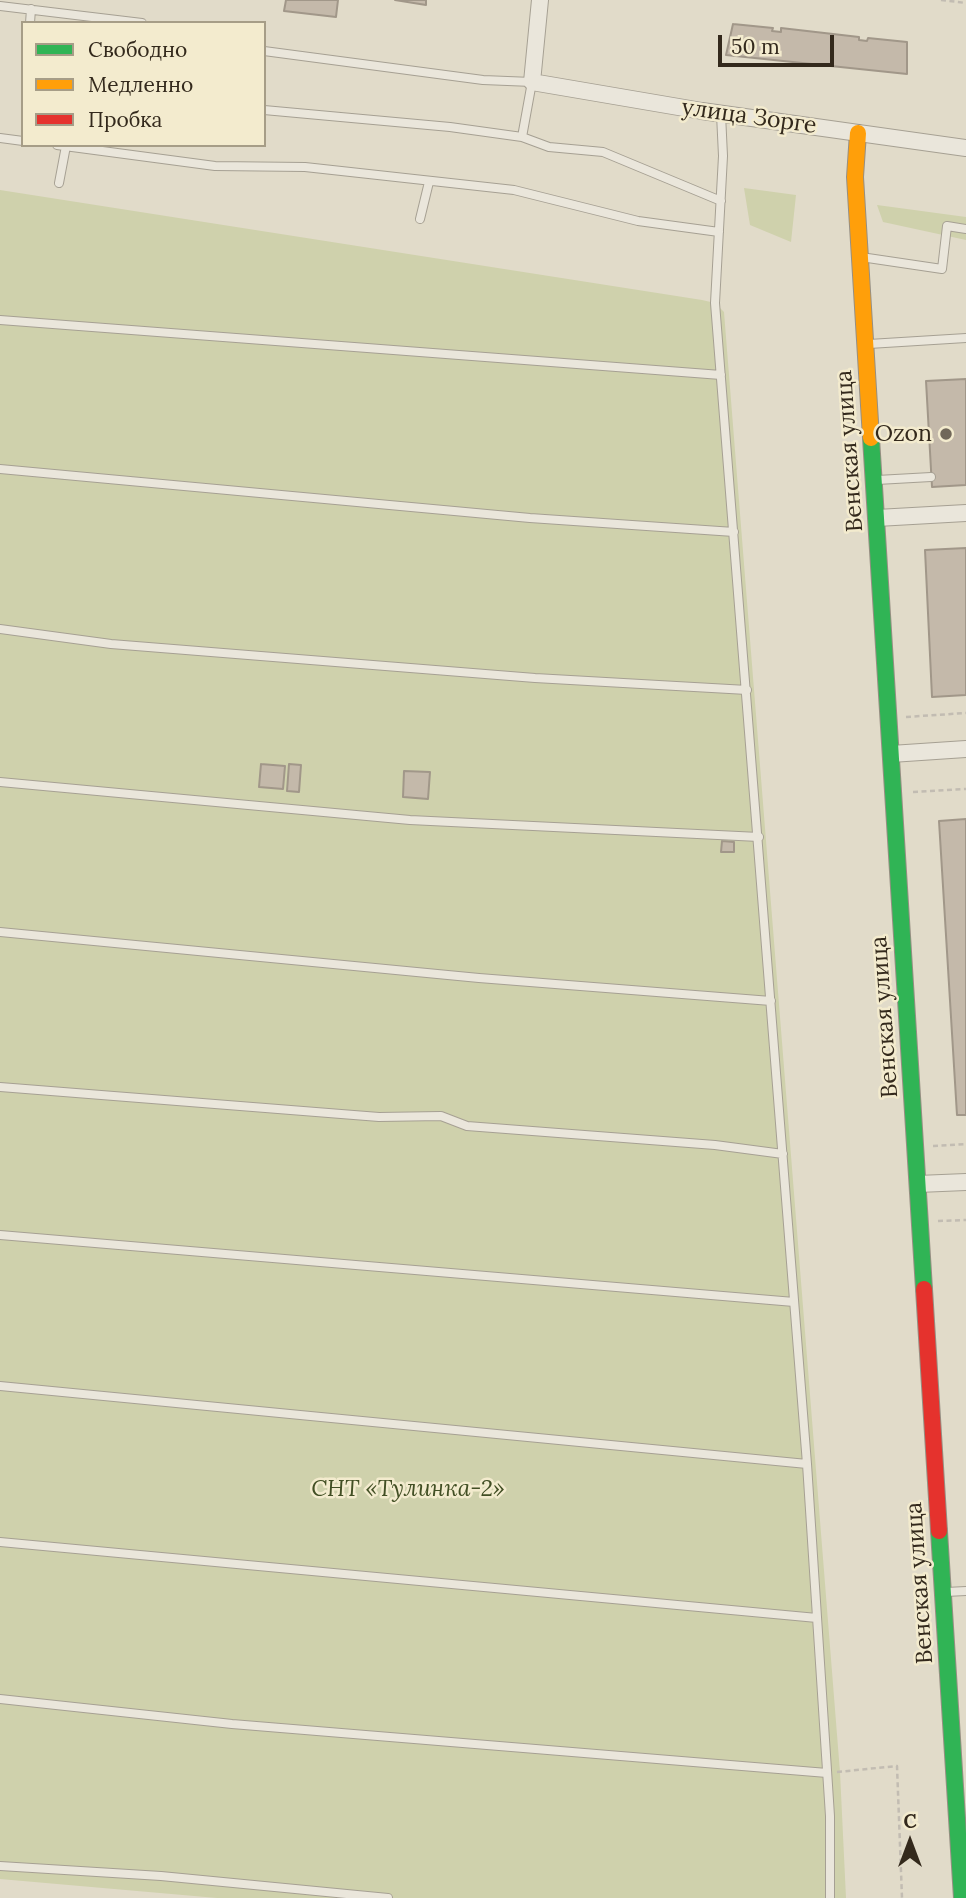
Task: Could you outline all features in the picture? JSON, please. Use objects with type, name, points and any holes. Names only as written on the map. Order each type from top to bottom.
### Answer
[{"type":"street","points":[[532,82],[540,0]]},
{"type":"street","name":"улица Зорге","points":[[532,82],[966,148]]},
{"type":"street","name":"Венская улица","points":[[858,133],[855,177],[962,1898]]},
{"type":"street","points":[[877,518],[966,513]]},
{"type":"street","points":[[891,754],[966,749]]},
{"type":"street","points":[[918,1184],[966,1182]]},
{"type":"lane","points":[[0,6],[31,9],[70,18],[113,21]]},
{"type":"lane","points":[[30,21],[31,9]]},
{"type":"lane","points":[[266,51],[484,80],[532,82],[522,137]]},
{"type":"lane","points":[[266,110],[450,127],[522,137],[549,147],[603,152],[721,201]]},
{"type":"lane","points":[[721,112],[721,201],[715,303],[807,1464],[830,1816],[830,1898]]},
{"type":"lane","points":[[0,138],[21,141]]},
{"type":"lane","points":[[59,183],[61,147]]},
{"type":"lane","points":[[69,147],[215,166],[305,167],[429,183],[513,190],[638,220],[719,232]]},
{"type":"lane","points":[[421,219],[429,183]]},
{"type":"lane","points":[[860,257],[942,269],[947,226],[966,229]]},
{"type":"lane","points":[[0,320],[721,375]]},
{"type":"lane","points":[[866,344],[966,338]]},
{"type":"lane","points":[[0,469],[530,518],[734,532]]},
{"type":"lane","points":[[874,480],[932,477]]},
{"type":"lane","points":[[0,629],[111,644],[536,678],[747,690]]},
{"type":"lane","points":[[0,782],[410,820],[759,837]]},
{"type":"lane","points":[[0,932],[439,975],[771,1001]]},
{"type":"lane","points":[[0,1087],[379,1117],[441,1116],[467,1126],[715,1145],[783,1154]]},
{"type":"lane","points":[[0,1235],[794,1302]]},
{"type":"lane","points":[[0,1386],[807,1464]]},
{"type":"lane","points":[[0,1542],[817,1618]]},
{"type":"lane","points":[[943,1592],[966,1591]]},
{"type":"lane","points":[[0,1699],[232,1724],[827,1773]]},
{"type":"lane","points":[[0,1866],[161,1876],[388,1898]]},
{"type":"path","points":[[941,0],[966,4]]},
{"type":"path","points":[[889,718],[966,713]]},
{"type":"path","points":[[894,793],[966,789]]},
{"type":"path","points":[[916,1147],[966,1144]]},
{"type":"path","points":[[920,1222],[966,1220]]},
{"type":"path","points":[[827,1773],[897,1766],[902,1898]]},
{"type":"green space","points":[[744,188],[796,195],[791,242],[750,225]]},
{"type":"green space","name":"СНТ «Тулинка-2»","points":[[0,190],[702,300],[715,303],[724,312],[840,1772],[846,1898],[217,1898],[0,1879]]},
{"type":"green space","points":[[877,205],[966,217],[966,240],[883,222]]},
{"type":"building","points":[[286,0],[338,0],[336,17],[284,11]]},
{"type":"building","points":[[395,0],[426,0],[426,5]]},
{"type":"building","points":[[733,24],[773,28],[772,31],[781,32],[781,28],[859,37],[859,40],[867,41],[868,38],[907,42],[907,74],[726,55]]},
{"type":"building","points":[[966,379],[966,485],[932,487],[926,381]]},
{"type":"building","points":[[966,548],[966,695],[932,697],[925,550]]},
{"type":"building","points":[[261,764],[285,766],[283,789],[259,787]]},
{"type":"building","points":[[289,764],[301,765],[299,792],[287,791]]},
{"type":"building","points":[[404,771],[430,772],[428,799],[403,797]]},
{"type":"building","points":[[966,819],[966,1115],[957,1115],[939,821]]},
{"type":"building","points":[[722,841],[734,842],[734,852],[721,852]]},
{"type":"traffic: fast","points":[[871,438],[924,1289]]},
{"type":"traffic: fast","points":[[939,1531],[962,1898]]},
{"type":"traffic: slow","points":[[858,133],[855,177],[871,438]]},
{"type":"traffic: jam","points":[[924,1289],[939,1531]]},
{"type":"place","name":"Ozon","points":[[946,434]]}]
